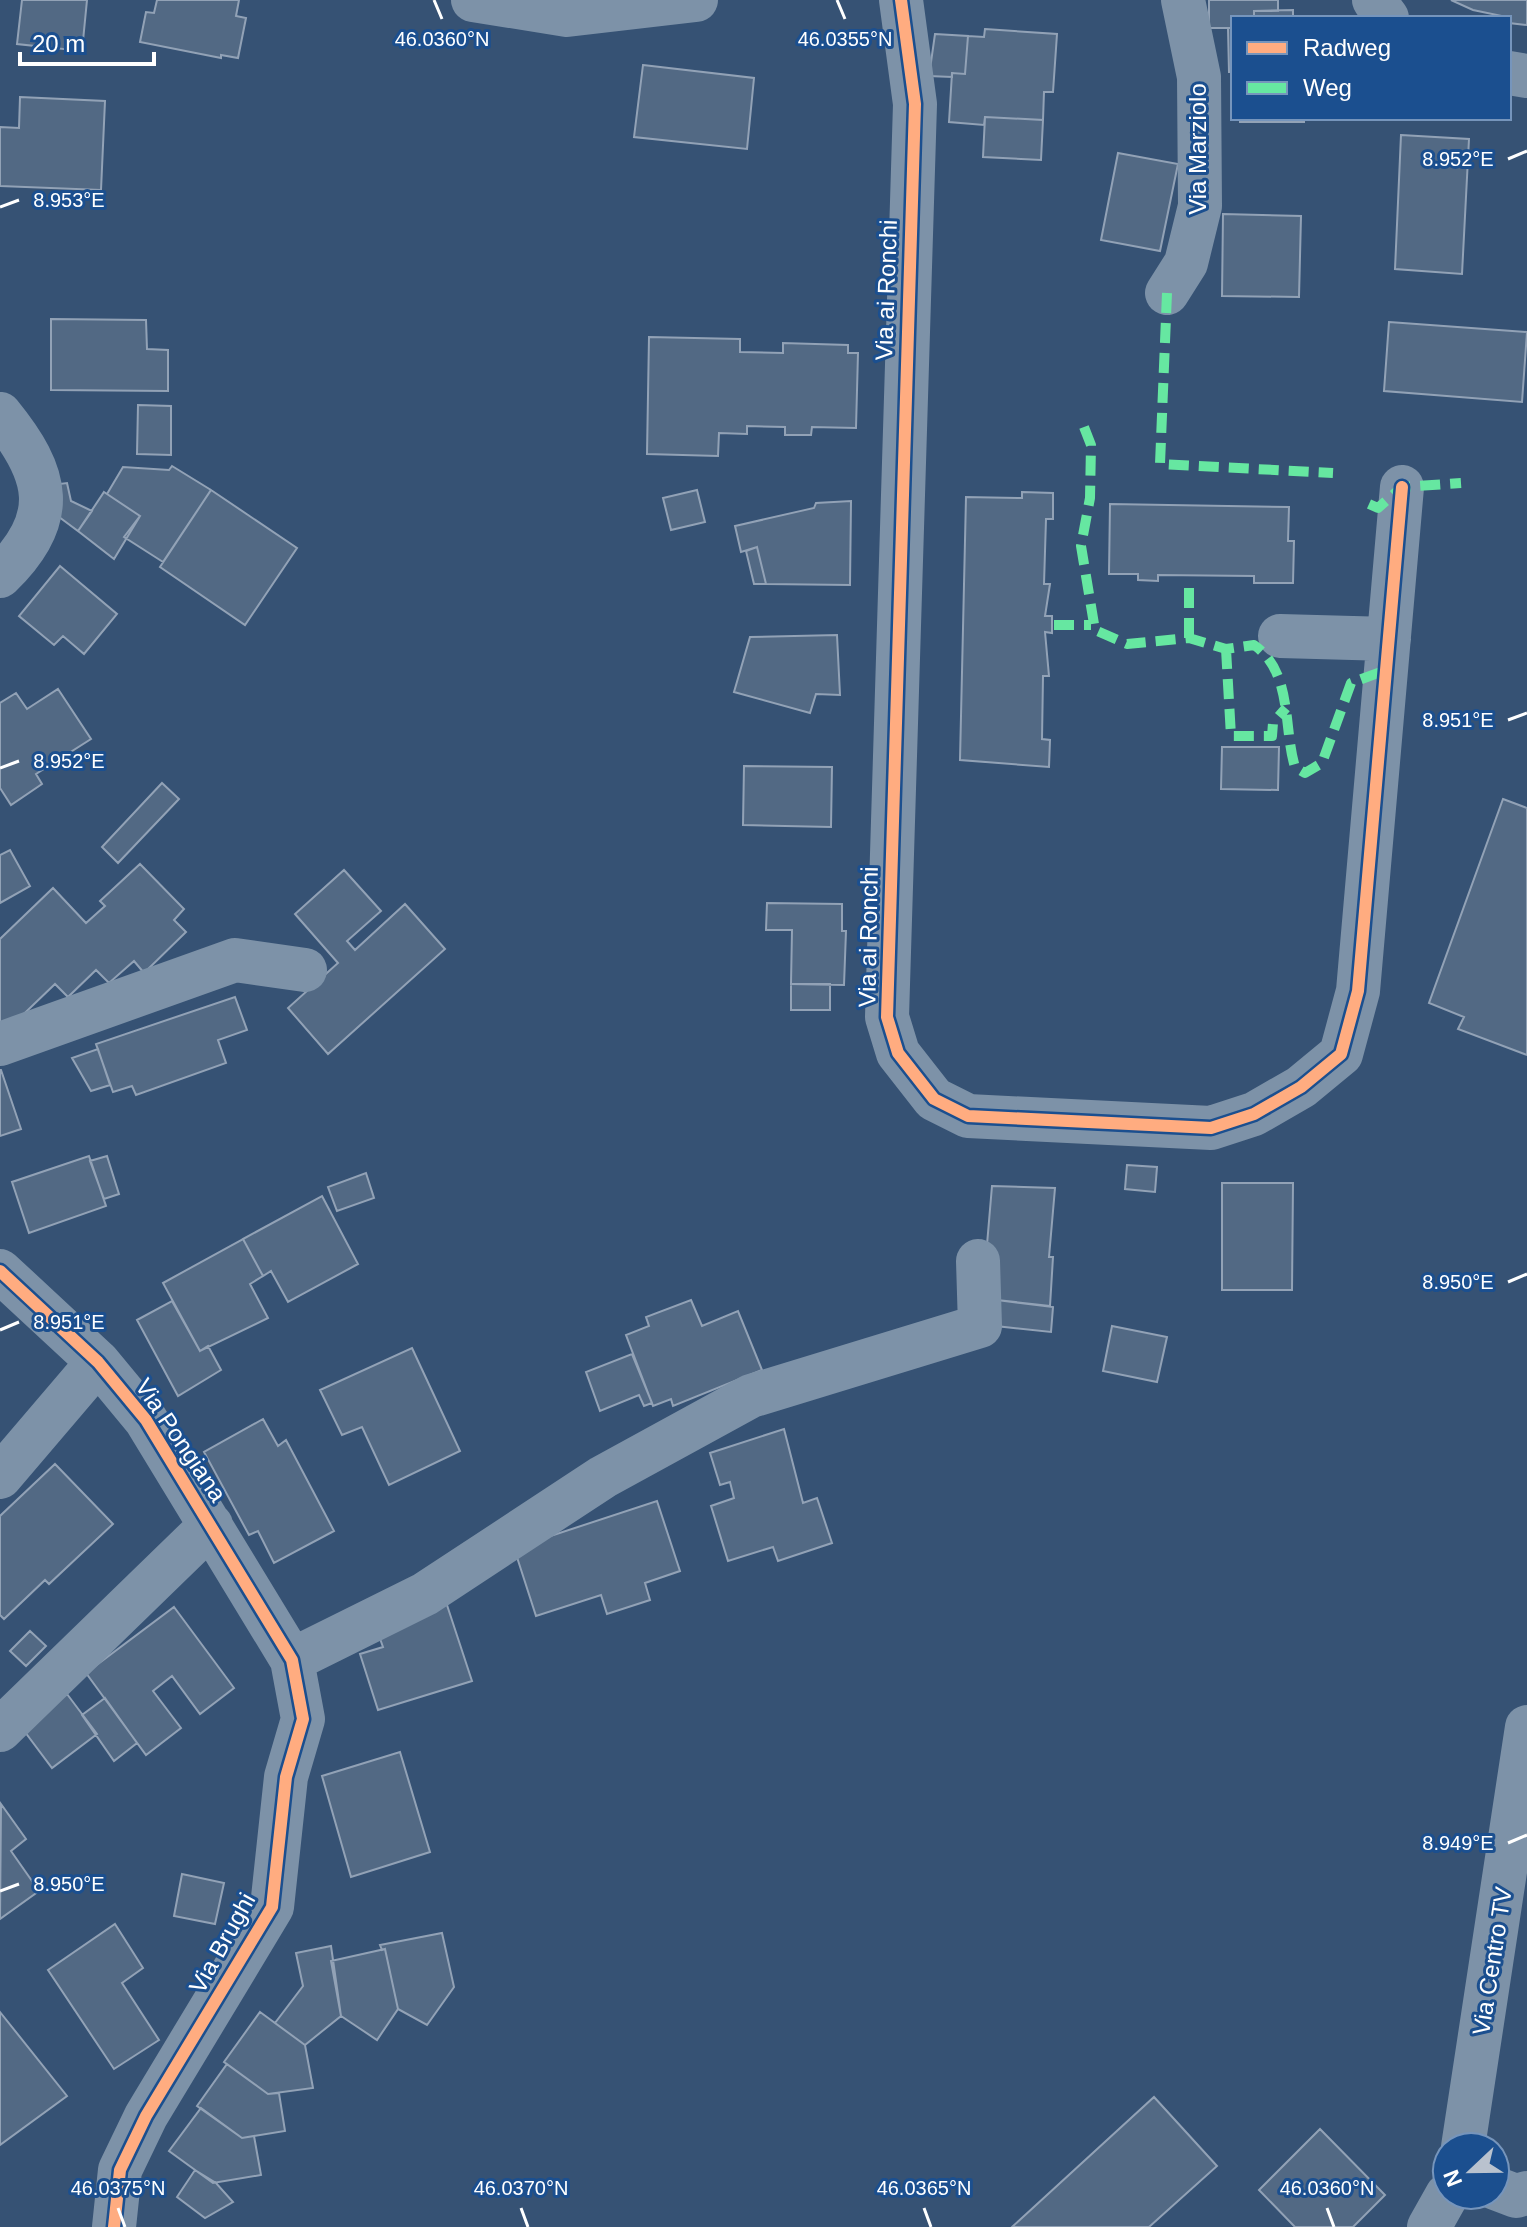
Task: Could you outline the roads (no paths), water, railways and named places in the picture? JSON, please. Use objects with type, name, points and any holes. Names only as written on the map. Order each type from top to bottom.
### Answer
[{"type":"street","points":[[473,0],[567,15],[696,0]]},
{"type":"street","name":"Via ai Ronchi","points":[[901,0],[915,104],[887,1017],[898,1053],[934,1099],[968,1116],[1211,1128],[1254,1114],[1301,1087],[1341,1054],[1358,991],[1402,487]]},
{"type":"street","name":"Via Marziolo","points":[[1167,293],[1186,263],[1200,206],[1199,77],[1183,0]]},
{"type":"street","points":[[0,414],[31,455],[43,509],[30,540],[0,576]]},
{"type":"street","points":[[1280,636],[1389,639]]},
{"type":"street","points":[[0,1044],[235,960],[305,970]]},
{"type":"street","points":[[292,1660],[425,1594],[603,1477],[751,1396],[980,1326],[978,1261]]},
{"type":"street","name":"Via Pongiana","points":[[0,1271],[98,1362],[146,1420],[292,1660]]},
{"type":"street","points":[[0,1477],[98,1362]]},
{"type":"street","points":[[0,1730],[211,1525]]},
{"type":"street","name":"Via Brughi","points":[[114,2227],[120,2170],[146,2116],[272,1907],[286,1777],[303,1719],[292,1660]]},
{"type":"street","name":"Via Centro TV","points":[[1465,2131],[1527,1727]]}]
